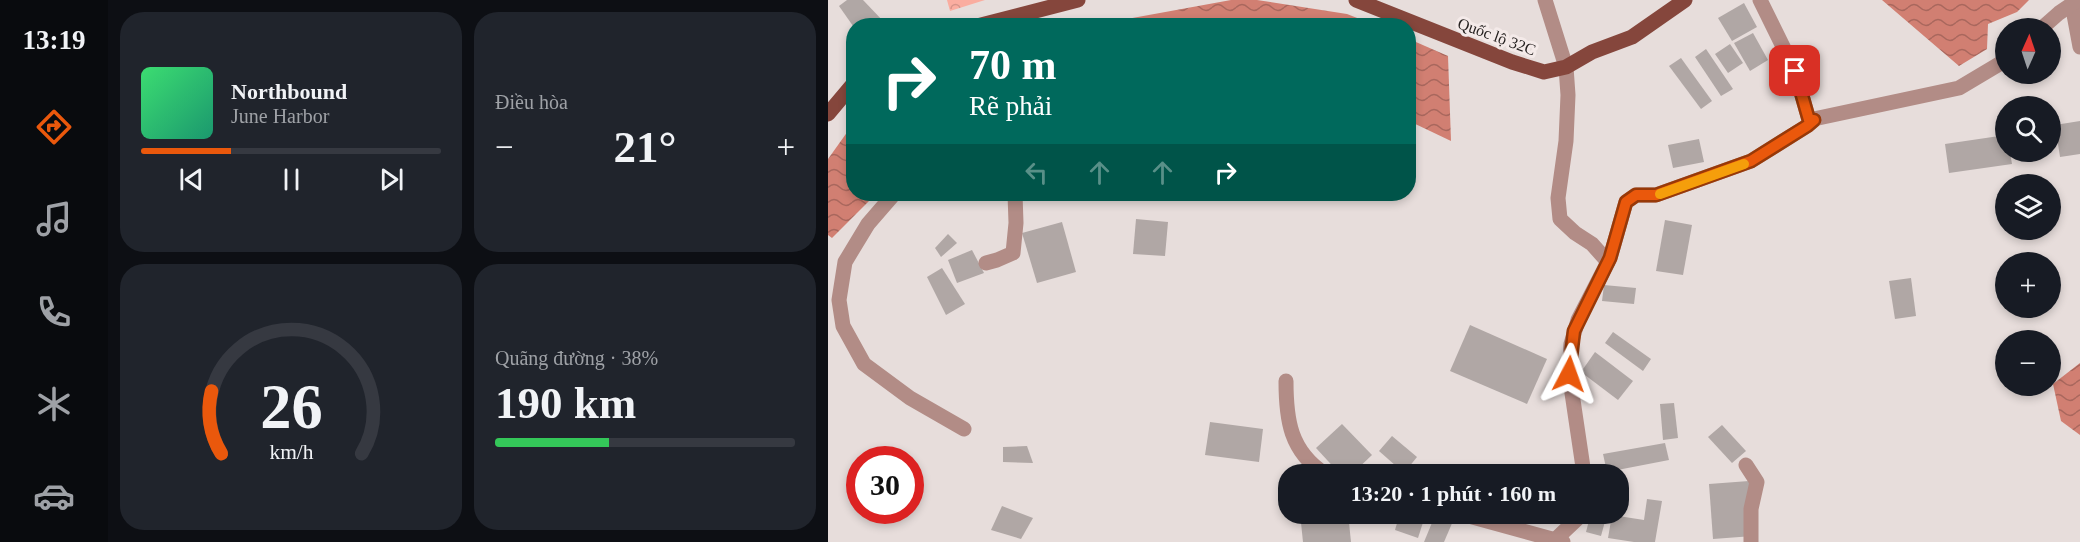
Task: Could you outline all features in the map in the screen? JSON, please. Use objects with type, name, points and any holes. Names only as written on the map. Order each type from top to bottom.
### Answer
[{"type":"main road","points":[[1008,18],[1078,0]]},
{"type":"main road","name":"Quốc lộ 32C","points":[[1356,0],[1401,18]]},
{"type":"main road","name":"Quốc lộ 32C","points":[[1416,24],[1512,62],[1544,72],[1566,67],[1592,52],[1632,38],[1685,0]]},
{"type":"main road","points":[[828,114],[846,93]]},
{"type":"street","points":[[1545,0],[1566,67],[1568,95],[1566,141],[1558,198],[1560,219],[1592,244],[1608,262]]},
{"type":"street","points":[[1760,0],[1795,71],[1809,120]]},
{"type":"street","points":[[2055,18],[2075,2]]},
{"type":"street","points":[[2075,2],[2080,47]]},
{"type":"street","points":[[1809,120],[1959,88],[1995,67]]},
{"type":"street","points":[[1582,464],[1569,374],[1571,344],[1578,320],[1608,262],[1626,202],[1636,195],[1656,195],[1751,161],[1814,120],[1809,120]]},
{"type":"street","points":[[888,201],[868,224],[845,262],[835,326],[864,364],[910,398],[964,429]]},
{"type":"street","points":[[986,263],[1013,252],[1015,201]]},
{"type":"street","points":[[1286,381],[1286,409],[1294,439],[1309,464]]},
{"type":"street","points":[[1746,465],[1757,482],[1751,509],[1751,542]]},
{"type":"street","points":[[1498,524],[1560,541],[1573,524]]},
{"type":"green space","points":[[947,0],[985,0],[950,11]]},
{"type":"water","points":[[1231,0],[1257,0],[1347,14],[1357,18],[1132,18]]},
{"type":"water","points":[[1882,0],[2029,0],[2017,12],[2002,18],[1995,18],[1995,21],[1988,24],[1987,49],[1959,66]]},
{"type":"water","points":[[1416,42],[1448,56],[1451,141],[1416,124]]},
{"type":"water","points":[[846,134],[846,201],[869,201],[832,238],[828,235],[828,159]]},
{"type":"water","points":[[2080,363],[2080,435],[2061,421],[2056,396],[2061,396],[2061,378]]},
{"type":"building","points":[[847,0],[863,0],[880,18],[847,18],[839,6]]},
{"type":"building","points":[[1744,3],[1757,27],[1732,41],[1718,18]]},
{"type":"building","points":[[1753,33],[1768,60],[1750,71],[1734,43]]},
{"type":"building","points":[[1730,44],[1743,63],[1728,73],[1715,54]]},
{"type":"building","points":[[1706,49],[1733,89],[1721,96],[1695,57]]},
{"type":"building","points":[[1681,58],[1712,101],[1701,109],[1669,66]]},
{"type":"building","points":[[2080,121],[2080,154],[2061,157],[2061,124]]},
{"type":"building","points":[[1995,137],[1995,162],[2012,162],[2012,164],[1949,173],[1945,144]]},
{"type":"building","points":[[1699,139],[1704,162],[1673,168],[1668,145]]},
{"type":"building","points":[[1136,219],[1168,222],[1165,256],[1133,254]]},
{"type":"building","points":[[1665,220],[1692,225],[1683,275],[1656,271]]},
{"type":"building","points":[[1062,222],[1076,272],[1037,283],[1022,233]]},
{"type":"building","points":[[948,234],[957,243],[941,257],[935,248]]},
{"type":"building","points":[[972,250],[984,273],[957,283],[948,260]]},
{"type":"building","points":[[942,268],[965,304],[946,315],[927,277]]},
{"type":"building","points":[[1911,278],[1916,316],[1895,319],[1889,281]]},
{"type":"building","points":[[1604,285],[1636,288],[1634,304],[1602,301]]},
{"type":"building","points":[[1470,325],[1547,359],[1527,404],[1450,371]]},
{"type":"building","points":[[1613,332],[1651,359],[1643,371],[1605,343]]},
{"type":"building","points":[[1595,352],[1633,381],[1618,400],[1581,372]]},
{"type":"building","points":[[1674,403],[1678,438],[1663,440],[1660,404]]},
{"type":"building","points":[[1210,422],[1263,429],[1259,462],[1205,455]]},
{"type":"building","points":[[1342,424],[1372,455],[1363,464],[1331,464],[1316,448]]},
{"type":"building","points":[[1722,425],[1746,451],[1732,463],[1708,437]]},
{"type":"building","points":[[1392,436],[1417,457],[1411,464],[1394,464],[1379,451]]},
{"type":"building","points":[[1665,443],[1669,460],[1629,468],[1629,464],[1605,464],[1603,454]]},
{"type":"building","points":[[1027,446],[1033,463],[1003,462],[1003,447]]},
{"type":"building","points":[[1749,481],[1753,536],[1713,539],[1709,484]]},
{"type":"building","points":[[1647,499],[1662,501],[1655,542],[1608,538],[1610,524],[1629,524],[1629,518],[1644,520]]},
{"type":"building","points":[[1002,506],[1033,518],[1021,539],[991,530]]},
{"type":"building","points":[[1301,524],[1349,524],[1351,542],[1303,542]]},
{"type":"building","points":[[1397,524],[1422,524],[1418,538],[1395,530]]},
{"type":"building","points":[[1431,524],[1452,524],[1444,542],[1424,542]]},
{"type":"building","points":[[1588,524],[1604,524],[1601,536],[1586,532]]},
{"type":"slow traffic","points":[[1660,194],[1744,164]]},
{"type":"route","points":[[1569,374],[1574,331],[1606,268],[1626,202],[1636,195],[1656,195],[1751,161],[1807,126],[1814,120],[1809,120],[1795,71]]}]
